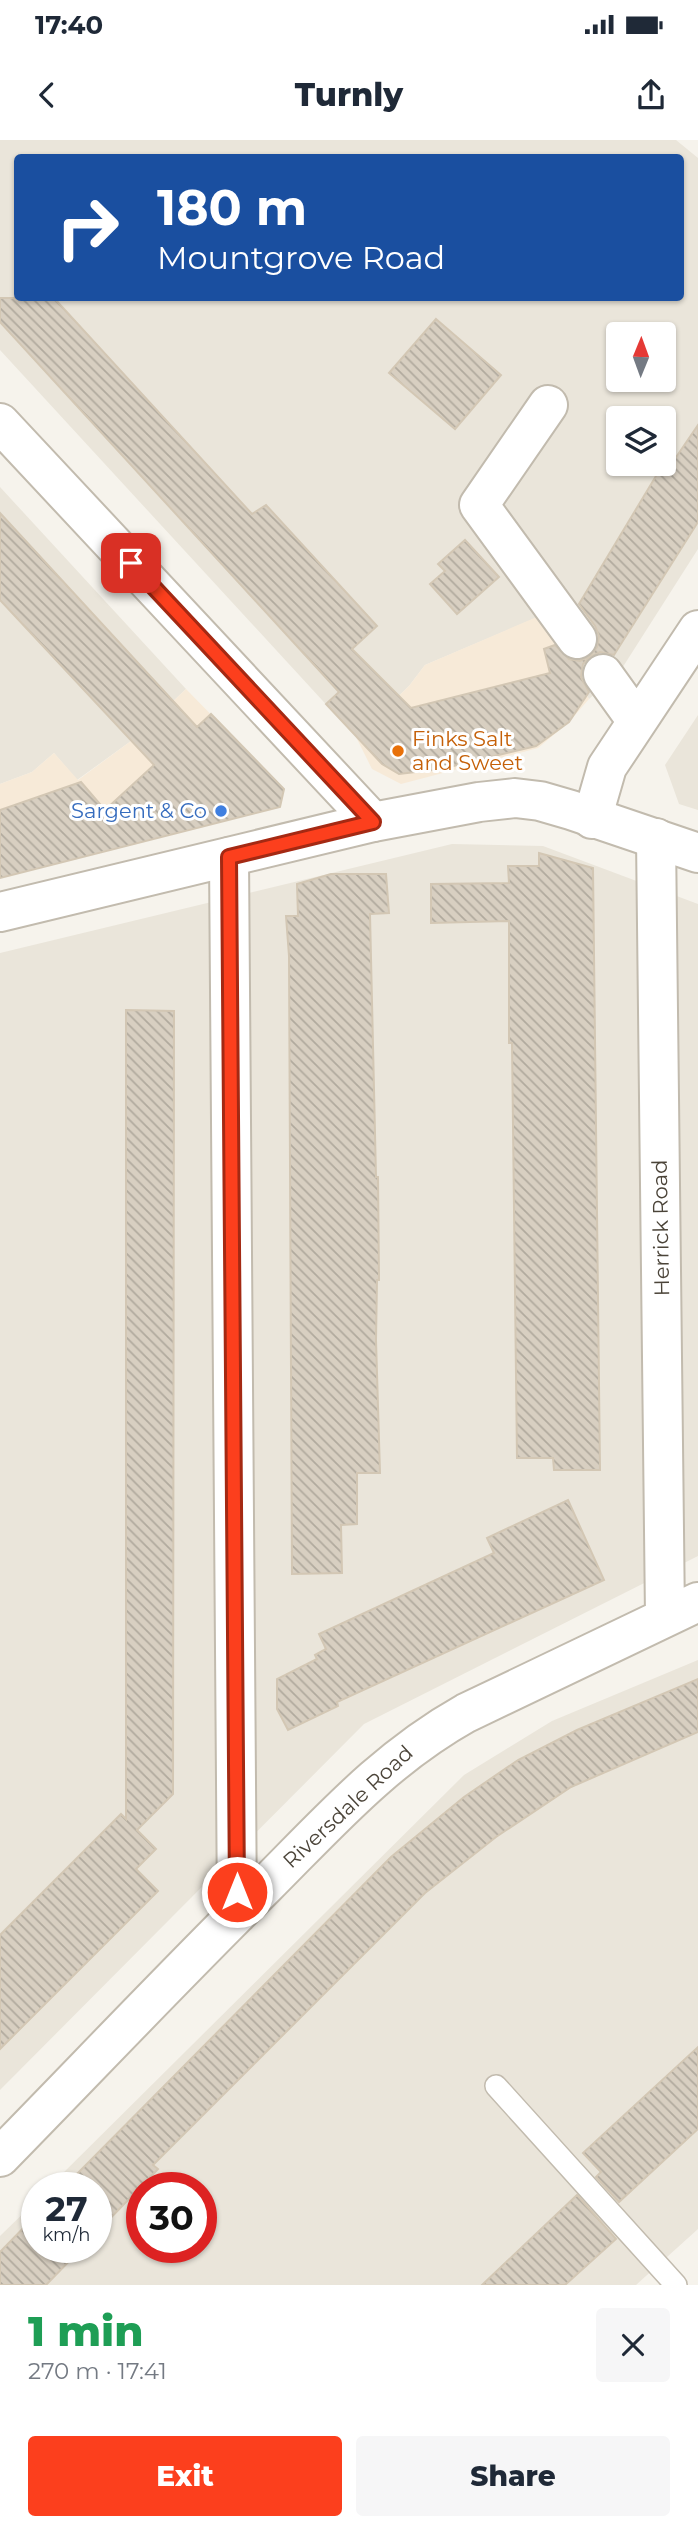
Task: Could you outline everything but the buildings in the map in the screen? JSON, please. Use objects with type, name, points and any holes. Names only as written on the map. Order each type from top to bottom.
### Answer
[{"type":"street","points":[[548,405],[479,505],[577,639]]},
{"type":"street","points":[[0,423],[373,822]]},
{"type":"street","points":[[592,819],[607,767],[698,630]]},
{"type":"street","points":[[603,674],[636,720]]},
{"type":"street","points":[[0,912],[373,822],[514,798],[540,801],[698,853]]},
{"type":"street","name":"Herrick Road","points":[[656,838],[681,1610]]},
{"type":"street","points":[[229,857],[237,1914]]},
{"type":"street","name":"Riversdale Road","points":[[0,2157],[366,1784],[395,1759],[431,1732],[466,1713],[681,1610]]},
{"type":"lane","points":[[496,2086],[676,2285]]},
{"type":"shaded area","points":[[0,140],[676,140],[698,158],[698,549],[619,673],[589,699],[538,617],[425,665],[409,686],[356,737],[0,350]]},
{"type":"shaded area","points":[[0,487],[186,689],[131,741],[77,780],[54,753],[32,772],[0,784]]},
{"type":"shaded area","points":[[539,616],[589,699],[569,722],[538,748],[401,784],[372,769],[356,737],[409,686],[425,665]]},
{"type":"shaded area","points":[[186,689],[284,789],[280,807],[0,878],[0,784],[32,772],[54,753],[78,780],[131,741]]},
{"type":"shaded area","points":[[698,715],[698,810],[679,804],[665,765]]},
{"type":"shaded area","points":[[452,844],[543,846],[698,904],[698,1556],[364,1724],[0,2090],[0,953]]},
{"type":"shaded area","points":[[698,1660],[698,2229],[636,2285],[0,2285],[0,2236],[21,2216],[21,2263],[112,2263],[112,2172],[64,2172],[464,1775],[552,1721]]},
{"type":"place","name":"Finks Salt and Sweet","points":[[398,751]]},
{"type":"place","name":"Sargent & Co","points":[[221,811]]},
{"type":"route","points":[[131,563],[373,822],[229,857],[237,1892]]}]
